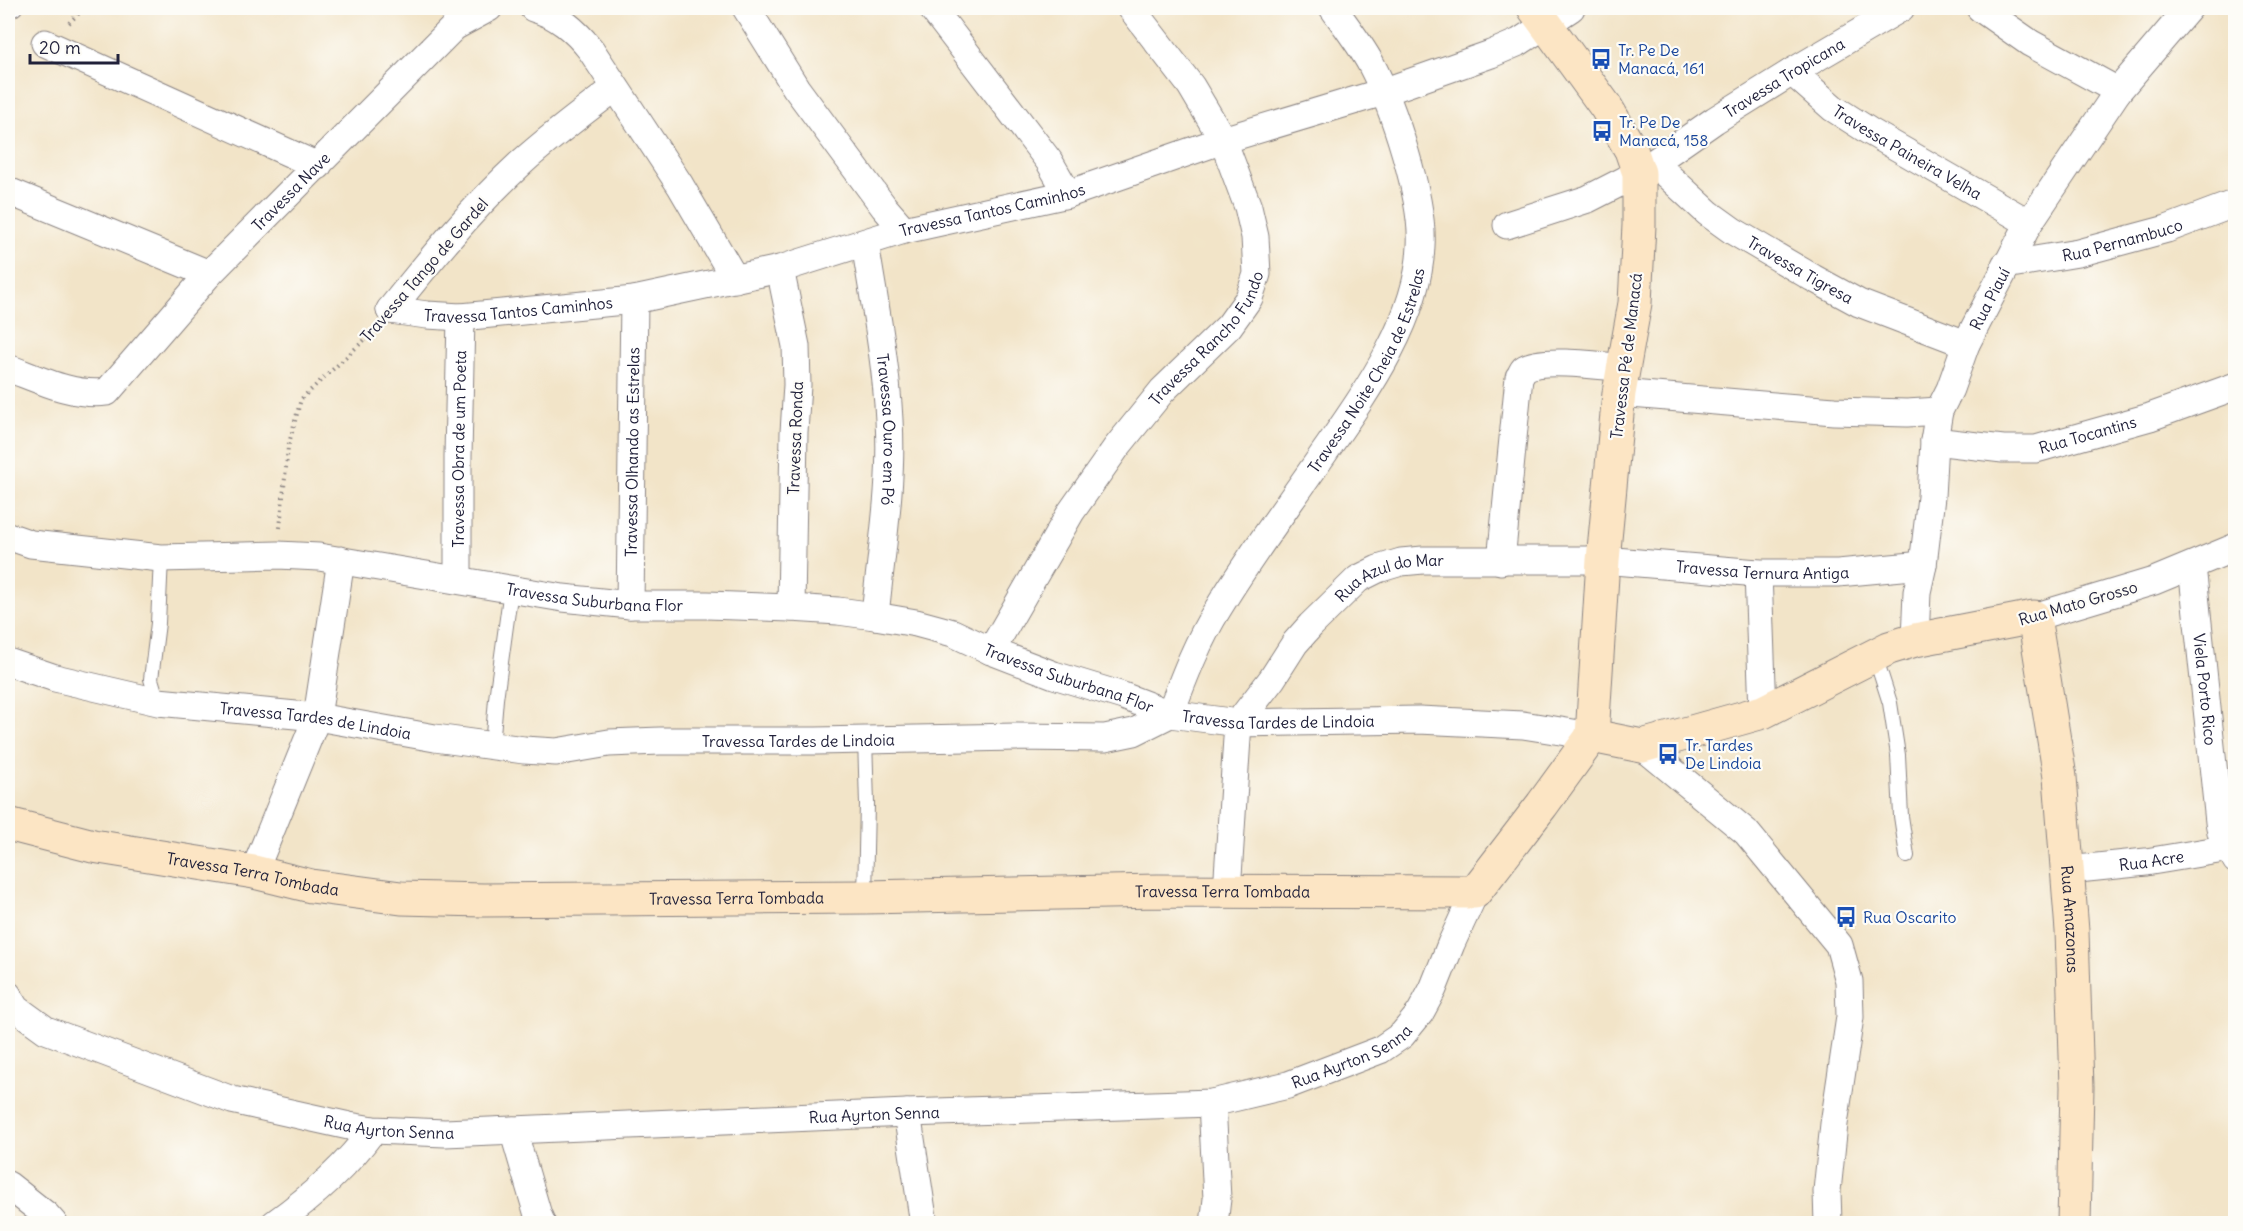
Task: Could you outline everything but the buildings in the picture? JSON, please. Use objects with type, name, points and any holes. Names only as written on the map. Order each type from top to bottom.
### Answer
[{"type":"street","name":"Travessa Nave","points":[[8,368],[76,390],[96,394],[107,392],[209,274],[454,27],[489,8]]},
{"type":"street","points":[[533,8],[560,19],[576,31],[591,50],[680,185],[735,279]]},
{"type":"street","points":[[746,8],[796,87],[884,207],[904,230]]},
{"type":"street","points":[[932,8],[1049,160],[1068,194]]},
{"type":"street","name":"Travessa Rancho Fundo","points":[[991,651],[1071,513],[1116,448],[1162,391],[1229,326],[1249,298],[1257,274],[1255,237],[1248,207],[1223,140],[1191,86],[1131,8]]},
{"type":"street","name":"Travessa Noite Cheia de Estrelas","points":[[1170,714],[1193,656],[1218,608],[1392,349],[1417,272],[1421,231],[1417,201],[1399,136],[1370,63],[1333,8]]},
{"type":"street","name":"Travessa Tropicana","points":[[1507,225],[1588,199],[1647,168],[1715,120],[1901,8]]},
{"type":"street","points":[[1980,8],[2030,43],[2118,91]]},
{"type":"street","name":"Rua Piauí","points":[[1915,640],[1917,592],[1923,565],[1931,497],[1934,441],[1939,411],[1950,389],[1966,344],[2005,265],[2029,223],[2118,91],[2189,8]]},
{"type":"street","name":"Travessa Tantos Caminhos","points":[[390,310],[461,317],[634,300],[780,269],[904,230],[1068,194],[1223,140],[1383,92],[1519,42],[1550,13]]},
{"type":"street","name":"Travessa Pé de Manacá","points":[[1550,13],[1630,150],[1647,168],[1639,225],[1635,303],[1622,381],[1603,560],[1592,736]]},
{"type":"street","points":[[45,43],[318,166]]},
{"type":"street","name":"Travessa Paineira Velha","points":[[1792,72],[1815,94],[1860,126],[2029,223]]},
{"type":"street","name":"Travessa Tango de Gardel","points":[[390,310],[427,263],[520,164],[564,126],[615,88]]},
{"type":"street","name":"Travessa Tigresa","points":[[1647,168],[1733,231],[1813,278],[1859,303],[1966,344]]},
{"type":"street","points":[[8,191],[209,274]]},
{"type":"street","name":"Rua Pernambuco","points":[[2005,265],[2078,253],[2156,232],[2235,203]]},
{"type":"street","name":"Travessa Ouro em Pó","points":[[865,243],[886,374],[890,422],[889,469],[874,616]]},
{"type":"street","name":"Travessa Ronda","points":[[780,269],[796,346],[791,608]]},
{"type":"street","name":"Travessa Olhando as Estrelas","points":[[630,605],[634,300]]},
{"type":"street","name":"Travessa Obra de um Poeta","points":[[458,579],[461,317]]},
{"type":"street","points":[[1501,561],[1519,377],[1525,368],[1540,364],[1576,363],[1622,381],[1834,411],[1908,413],[1939,411]]},
{"type":"street","name":"Rua Tocantins","points":[[1934,441],[2002,449],[2036,449],[2150,417],[2235,386]]},
{"type":"street","name":"Travessa Suburbana Flor","points":[[8,536],[31,544],[161,558],[278,555],[340,560],[563,598],[630,605],[791,608],[874,616],[916,623],[953,633],[991,651],[1054,675],[1123,696],[1170,714]]},
{"type":"street","name":"Rua Mato Grosso","points":[[1642,746],[1763,712],[1875,654],[1915,640],[2034,617],[2133,588],[2235,547]]},
{"type":"street","points":[[254,872],[317,717],[340,560]]},
{"type":"street","name":"Rua Azul do Mar","points":[[1238,723],[1272,679],[1295,643],[1358,579],[1378,569],[1401,562],[1423,560],[1603,560]]},
{"type":"street","name":"Travessa Ternura Antiga","points":[[1603,560],[1758,573],[1838,573],[1923,565]]},
{"type":"street","name":"Viela Porto Rico","points":[[2192,566],[2219,822],[2221,832],[2234,852]]},
{"type":"street","points":[[1758,573],[1763,712]]},
{"type":"street","name":"Rua Amazonas","points":[[2034,617],[2060,777],[2068,870],[2077,1088],[2074,1224]]},
{"type":"street","name":"Travessa Tardes de Lindoia","points":[[8,662],[55,678],[158,702],[317,717],[492,747],[556,752],[619,742],[1117,737],[1134,732],[1170,714],[1238,723],[1419,720],[1523,725],[1592,736]]},
{"type":"street","points":[[1227,891],[1238,723]]},
{"type":"street","points":[[1592,736],[1642,746],[1746,832],[1839,945],[1849,981],[1850,1017],[1827,1191],[1828,1224]]},
{"type":"street","name":"Rua Ayrton Senna","points":[[10,1008],[46,1030],[232,1100],[373,1130],[445,1133],[907,1113],[1212,1103],[1288,1085],[1380,1050],[1402,1035],[1420,1013],[1433,989],[1475,892],[1592,736]]},
{"type":"street","name":"Travessa Terra Tombada","points":[[8,824],[93,846],[254,872],[311,886],[401,898],[495,900],[1227,891],[1475,892]]},
{"type":"street","name":"Rua Acre","points":[[2068,870],[2234,852]]},
{"type":"street","points":[[1212,1103],[1217,1199],[1215,1224]]},
{"type":"street","points":[[907,1113],[924,1224]]},
{"type":"street","points":[[274,1224],[307,1200],[360,1148],[373,1130]]},
{"type":"street","points":[[513,1130],[538,1215],[543,1224]]},
{"type":"street","points":[[8,1185],[54,1224]]},
{"type":"lane","points":[[8,12],[15,8]]},
{"type":"lane","points":[[158,702],[151,679],[158,623],[161,558]]},
{"type":"lane","points":[[492,747],[511,589]]},
{"type":"lane","points":[[1875,654],[1890,703],[1898,755],[1901,816],[1907,856]]},
{"type":"lane","points":[[865,739],[867,804],[865,897]]},
{"type":"path","name":"Travessa Tango de Gardel","points":[[278,555],[288,447],[301,399],[365,341],[390,310]]},
{"type":"place","name":"Tr. Pe De Manacá, 161","points":[[1601,59]]},
{"type":"place","name":"Tr. Pe De Manacá, 158","points":[[1602,131]]},
{"type":"place","name":"Tr. Tardes De Lindoia","points":[[1668,754]]},
{"type":"place","name":"Rua Oscarito","points":[[1846,917]]}]
